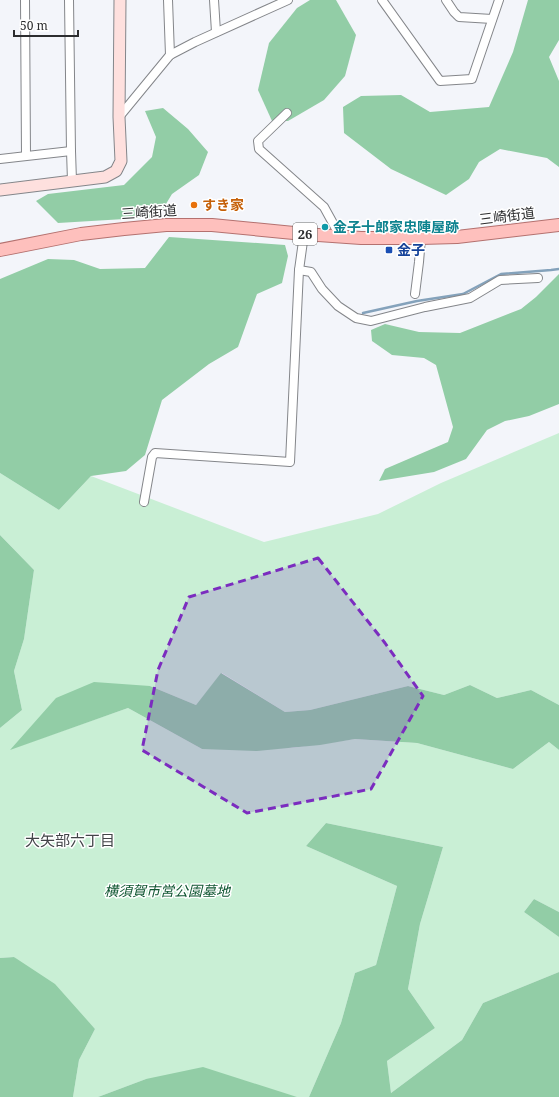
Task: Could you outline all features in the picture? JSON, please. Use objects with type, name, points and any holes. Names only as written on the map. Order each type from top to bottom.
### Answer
[{"type":"main road","name":"三崎街道","points":[[0,250],[80,234],[166,225],[212,225],[362,238],[421,238],[457,237],[559,225]]},
{"type":"main road","name":"三崎街道","points":[[0,259],[52,239]]},
{"type":"street","points":[[26,0],[26,155]]},
{"type":"street","points":[[69,0],[72,181]]},
{"type":"street","points":[[0,190],[105,177],[116,171],[121,161],[119,117],[120,0]]},
{"type":"street","points":[[168,0],[170,55]]},
{"type":"street","points":[[214,0],[216,32]]},
{"type":"street","points":[[119,117],[170,55],[216,32],[288,0]]},
{"type":"street","points":[[382,0],[440,81],[472,79],[499,0]]},
{"type":"street","points":[[446,0],[459,17],[492,19]]},
{"type":"street","points":[[287,113],[258,141],[259,149],[324,207],[340,236]]},
{"type":"street","points":[[0,159],[71,151]]},
{"type":"street","points":[[144,502],[152,457],[155,453],[290,462],[299,270],[304,234]]},
{"type":"street","points":[[415,294],[420,262],[421,238]]},
{"type":"street","points":[[299,270],[311,272],[322,289],[338,306],[356,318],[372,321],[426,307],[470,298],[500,280],[538,278]]},
{"type":"highlighted area","points":[[318,558],[385,643],[423,696],[371,789],[247,813],[142,750],[158,670],[189,597]]},
{"type":"green space","points":[[310,0],[336,0],[356,35],[345,76],[324,100],[288,121],[272,121],[258,90],[269,43],[297,8]]},
{"type":"green space","points":[[528,0],[559,0],[559,40],[549,57],[559,81],[559,167],[547,158],[500,149],[479,162],[469,179],[446,195],[391,169],[344,133],[343,107],[361,96],[401,95],[430,112],[489,107],[513,52]]},
{"type":"green space","points":[[163,108],[188,129],[208,152],[199,175],[172,194],[158,217],[58,223],[36,201],[48,194],[124,185],[152,157],[156,137],[145,111]]},
{"type":"green space","points":[[169,237],[285,245],[288,256],[282,283],[257,294],[238,347],[209,364],[162,400],[145,455],[126,471],[91,476],[59,510],[0,473],[0,279],[48,259],[74,260],[100,269],[145,268]]},
{"type":"green space","points":[[559,274],[559,404],[529,416],[505,421],[487,430],[466,459],[434,472],[379,481],[385,469],[448,442],[453,427],[436,365],[424,358],[392,355],[372,341],[371,330],[385,324],[419,332],[460,333],[521,309],[536,297]]},
{"type":"green space","name":"横須賀市営公園墓地","points":[[559,433],[559,705],[531,690],[497,698],[470,685],[444,695],[408,686],[310,710],[285,712],[222,673],[196,705],[150,686],[11,749],[128,708],[202,749],[292,748],[355,739],[417,743],[513,769],[549,742],[559,750],[559,912],[534,899],[524,912],[559,937],[559,972],[483,1003],[462,1040],[391,1093],[387,1061],[435,1028],[408,989],[420,924],[443,847],[326,823],[306,846],[397,886],[376,965],[355,973],[341,1023],[309,1097],[297,1097],[146,1079],[98,1097],[73,1097],[79,1060],[95,1029],[14,957],[0,958],[0,728],[22,710],[14,671],[24,639],[34,570],[0,535],[0,473],[59,510],[91,476],[264,542],[378,514],[441,483]]},
{"type":"green space","points":[[0,535],[34,570],[24,639],[14,671],[22,710],[0,728]]},
{"type":"green space","points":[[221,673],[285,712],[310,710],[408,686],[444,695],[470,685],[497,698],[531,690],[559,705],[559,750],[549,742],[513,769],[417,743],[355,739],[320,745],[257,751],[202,749],[128,708],[10,750],[56,698],[94,682],[150,686],[196,705]]},
{"type":"green space","points":[[326,823],[443,847],[420,924],[408,989],[435,1028],[387,1061],[391,1093],[462,1040],[483,1003],[559,972],[559,1097],[309,1097],[341,1023],[355,973],[376,965],[397,886],[306,846]]},
{"type":"green space","points":[[534,899],[559,912],[559,937],[524,912]]},
{"type":"green space","points":[[14,957],[55,984],[95,1029],[79,1060],[73,1097],[0,1097],[0,958]]},
{"type":"green space","points":[[203,1067],[297,1097],[98,1097],[146,1079]]},
{"type":"waterway","points":[[363,313],[417,301],[463,294],[501,274],[559,269]]},
{"type":"place","name":"すき家","points":[[194,205]]},
{"type":"place","name":"金子十郎家忠陣屋跡","points":[[325,227]]},
{"type":"place","name":"金子","points":[[389,250]]},
{"type":"district","name":"大矢部六丁目","points":[[70,841]]}]
